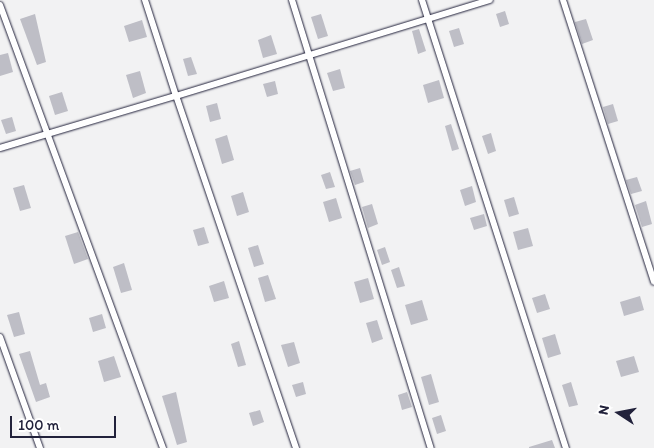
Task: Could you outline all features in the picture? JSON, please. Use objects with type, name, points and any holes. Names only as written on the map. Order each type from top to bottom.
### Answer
[{"type":"street","points":[[144,0],[296,448]]},
{"type":"street","points":[[292,0],[430,448]]},
{"type":"street","points":[[422,0],[566,448]]},
{"type":"street","points":[[0,148],[490,0]]},
{"type":"street","points":[[563,0],[654,282]]},
{"type":"street","points":[[0,5],[50,133],[163,448]]},
{"type":"street","points":[[0,337],[40,448]]},
{"type":"building","points":[[505,11],[509,24],[500,27],[496,14]]},
{"type":"building","points":[[35,14],[46,62],[37,65],[20,19]]},
{"type":"building","points":[[321,14],[328,36],[318,39],[311,17]]},
{"type":"building","points":[[586,19],[593,40],[582,44],[575,22]]},
{"type":"building","points":[[142,20],[147,37],[129,42],[124,26]]},
{"type":"building","points":[[459,28],[464,44],[454,47],[449,31]]},
{"type":"building","points":[[419,29],[426,51],[418,54],[412,31]]},
{"type":"building","points":[[271,35],[277,54],[263,58],[258,40]]},
{"type":"building","points":[[8,53],[13,72],[0,76],[0,55]]},
{"type":"building","points":[[191,57],[197,74],[188,76],[183,59]]},
{"type":"building","points":[[340,69],[345,88],[333,91],[327,73]]},
{"type":"building","points":[[140,71],[146,93],[133,98],[126,75]]},
{"type":"building","points":[[439,80],[444,98],[428,103],[423,85]]},
{"type":"building","points":[[275,81],[278,94],[267,97],[263,84]]},
{"type":"building","points":[[62,92],[68,111],[55,115],[49,96]]},
{"type":"building","points":[[217,103],[221,119],[210,122],[206,106]]},
{"type":"building","points":[[613,104],[618,121],[608,124],[603,107]]},
{"type":"building","points":[[12,117],[16,131],[6,134],[1,120]]},
{"type":"building","points":[[451,124],[459,149],[452,151],[445,126]]},
{"type":"building","points":[[491,133],[496,151],[488,154],[482,136]]},
{"type":"building","points":[[227,135],[234,160],[222,164],[215,139]]},
{"type":"building","points":[[360,168],[364,182],[355,185],[350,171]]},
{"type":"building","points":[[330,172],[335,187],[326,189],[321,175]]},
{"type":"building","points":[[637,177],[642,191],[631,194],[626,180]]},
{"type":"building","points":[[24,185],[31,208],[20,211],[13,188]]},
{"type":"building","points":[[472,186],[476,202],[465,206],[460,190]]},
{"type":"building","points":[[243,192],[249,212],[237,216],[231,196]]},
{"type":"building","points":[[514,197],[519,214],[509,217],[504,200]]},
{"type":"building","points":[[336,198],[342,218],[329,222],[323,202]]},
{"type":"building","points":[[646,201],[652,224],[642,227],[635,205]]},
{"type":"building","points":[[372,204],[378,224],[368,228],[362,207]]},
{"type":"building","points":[[484,214],[487,226],[474,230],[470,218]]},
{"type":"building","points":[[204,227],[209,243],[198,246],[193,230]]},
{"type":"building","points":[[528,228],[533,246],[518,250],[513,232]]},
{"type":"building","points":[[78,232],[88,259],[74,264],[65,236]]},
{"type":"building","points":[[258,245],[264,264],[254,267],[248,248]]},
{"type":"building","points":[[385,247],[390,262],[382,265],[377,250]]},
{"type":"building","points":[[124,263],[132,290],[121,293],[113,267]]},
{"type":"building","points":[[399,267],[405,286],[397,288],[391,270]]},
{"type":"building","points":[[268,275],[276,299],[265,302],[258,278]]},
{"type":"building","points":[[368,278],[374,299],[360,303],[354,282]]},
{"type":"building","points":[[224,281],[229,298],[214,302],[209,286]]},
{"type":"building","points":[[545,294],[550,309],[537,313],[532,298]]},
{"type":"building","points":[[640,296],[644,310],[624,316],[620,302]]},
{"type":"building","points":[[422,300],[428,320],[411,325],[405,305]]},
{"type":"building","points":[[19,312],[25,334],[14,337],[7,315]]},
{"type":"building","points":[[102,314],[106,328],[93,332],[89,318]]},
{"type":"building","points":[[377,320],[383,339],[372,343],[366,323]]},
{"type":"building","points":[[555,334],[561,354],[548,358],[542,338]]},
{"type":"building","points":[[239,341],[246,365],[238,367],[231,344]]},
{"type":"building","points":[[294,342],[300,363],[288,367],[281,345]]},
{"type":"building","points":[[30,351],[40,385],[46,383],[50,397],[36,402],[19,354]]},
{"type":"building","points":[[114,356],[121,377],[104,382],[98,361]]},
{"type":"building","points":[[634,356],[639,372],[621,377],[616,361]]},
{"type":"building","points":[[431,374],[439,402],[429,405],[421,377]]},
{"type":"building","points":[[303,382],[306,394],[296,397],[292,385]]},
{"type":"building","points":[[571,382],[578,405],[569,407],[562,385]]},
{"type":"building","points":[[176,392],[187,442],[177,445],[162,396]]},
{"type":"building","points":[[407,392],[412,407],[402,410],[398,395]]},
{"type":"building","points":[[260,410],[264,422],[253,426],[249,413]]},
{"type":"building","points":[[441,415],[446,431],[437,434],[432,418]]},
{"type":"building","points":[[552,440],[555,448],[529,448],[529,447]]}]
